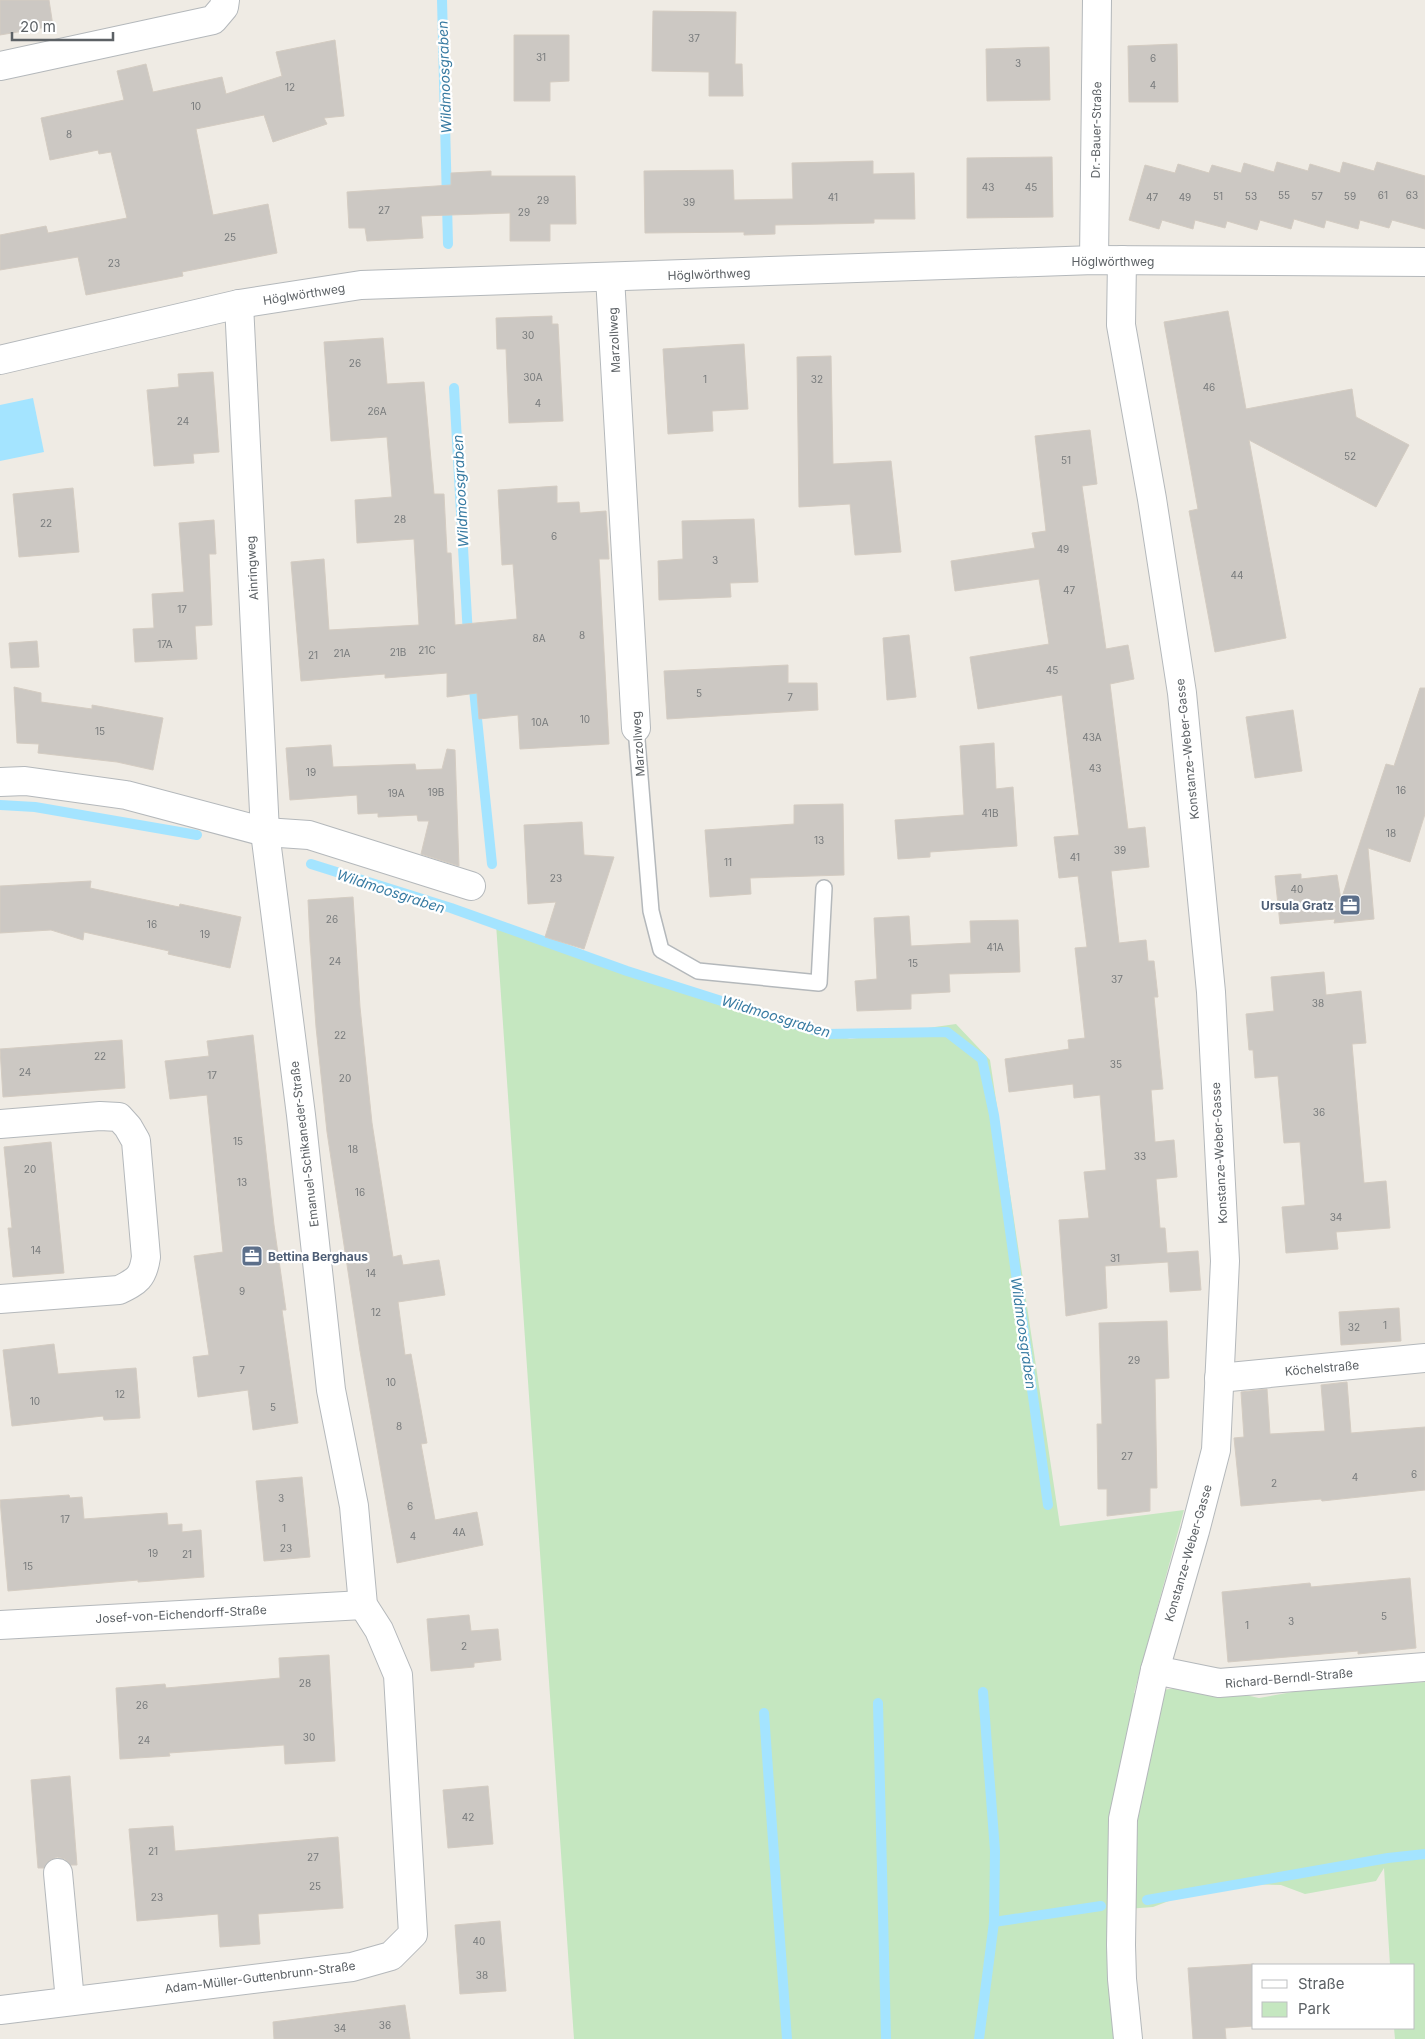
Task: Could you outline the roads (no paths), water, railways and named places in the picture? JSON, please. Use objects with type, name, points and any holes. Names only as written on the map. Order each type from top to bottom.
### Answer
[{"type":"street","points":[[0,66],[213,20],[224,7],[225,0]]},
{"type":"street","name":"Dr.-Bauer-Straße","points":[[1094,260],[1098,0]]},
{"type":"street","name":"Höglwörthweg","points":[[0,360],[239,304],[361,285],[1094,260],[1425,262]]},
{"type":"street","name":"Konstanze-Weber-Gasse","points":[[1122,260],[1121,325],[1152,499],[1182,693],[1211,992],[1225,1261],[1216,1450],[1155,1670],[1123,1819],[1121,1945],[1122,1979],[1128,2039]]},
{"type":"street","name":"Marzollweg","points":[[610,277],[636,728]]},
{"type":"street","name":"Ainringweg","points":[[239,304],[265,832]]},
{"type":"street","points":[[0,782],[24,781],[126,795],[265,832],[308,835],[472,886]]},
{"type":"street","name":"Emanuel-Schikaneder-Straße","points":[[265,832],[301,1114],[331,1390],[354,1506],[363,1605]]},
{"type":"street","points":[[0,1124],[100,1116],[119,1117],[128,1127],[136,1141],[146,1257],[144,1271],[136,1282],[119,1290],[0,1299]]},
{"type":"street","name":"Köchelstraße","points":[[1219,1378],[1425,1358]]},
{"type":"street","name":"Josef-von-Eichendorff-Straße","points":[[0,1625],[363,1605]]},
{"type":"street","name":"Adam-Müller-Guttenbrunn-Straße","points":[[0,2010],[352,1967],[391,1956],[413,1934],[398,1675],[379,1630],[363,1605]]},
{"type":"street","name":"Richard-Berndl-Straße","points":[[1155,1670],[1219,1684],[1425,1666]]},
{"type":"street","points":[[58,1873],[70,2001]]},
{"type":"lane","name":"Marzollweg","points":[[636,728],[651,911],[661,950],[698,971],[819,983],[824,888]]},
{"type":"water","points":[[33,398],[44,452],[0,461],[0,405]]},
{"type":"waterway","name":"Wildmoosgraben","points":[[442,0],[448,244]]},
{"type":"waterway","name":"Wildmoosgraben","points":[[454,388],[468,636]]},
{"type":"waterway","name":"Wildmoosgraben","points":[[473,680],[492,864]]},
{"type":"waterway","name":"Wildmoosgraben","points":[[0,805],[35,807],[197,835]]},
{"type":"waterway","name":"Wildmoosgraben","points":[[311,864],[451,908],[627,971],[826,1034],[947,1032],[982,1059],[994,1115],[1048,1505]]},
{"type":"waterway","points":[[979,2039],[994,1922],[995,1851],[983,1692]]},
{"type":"waterway","points":[[878,1703],[886,2039]]},
{"type":"waterway","points":[[764,1713],[787,2039]]},
{"type":"waterway","points":[[1147,1900],[1388,1858],[1425,1854]]},
{"type":"waterway","points":[[994,1922],[1101,1906]]},
{"type":"place","name":"Ursula Gratz","points":[[1350,905]]},
{"type":"place","name":"Bettina Berghaus","points":[[252,1256]]}]
